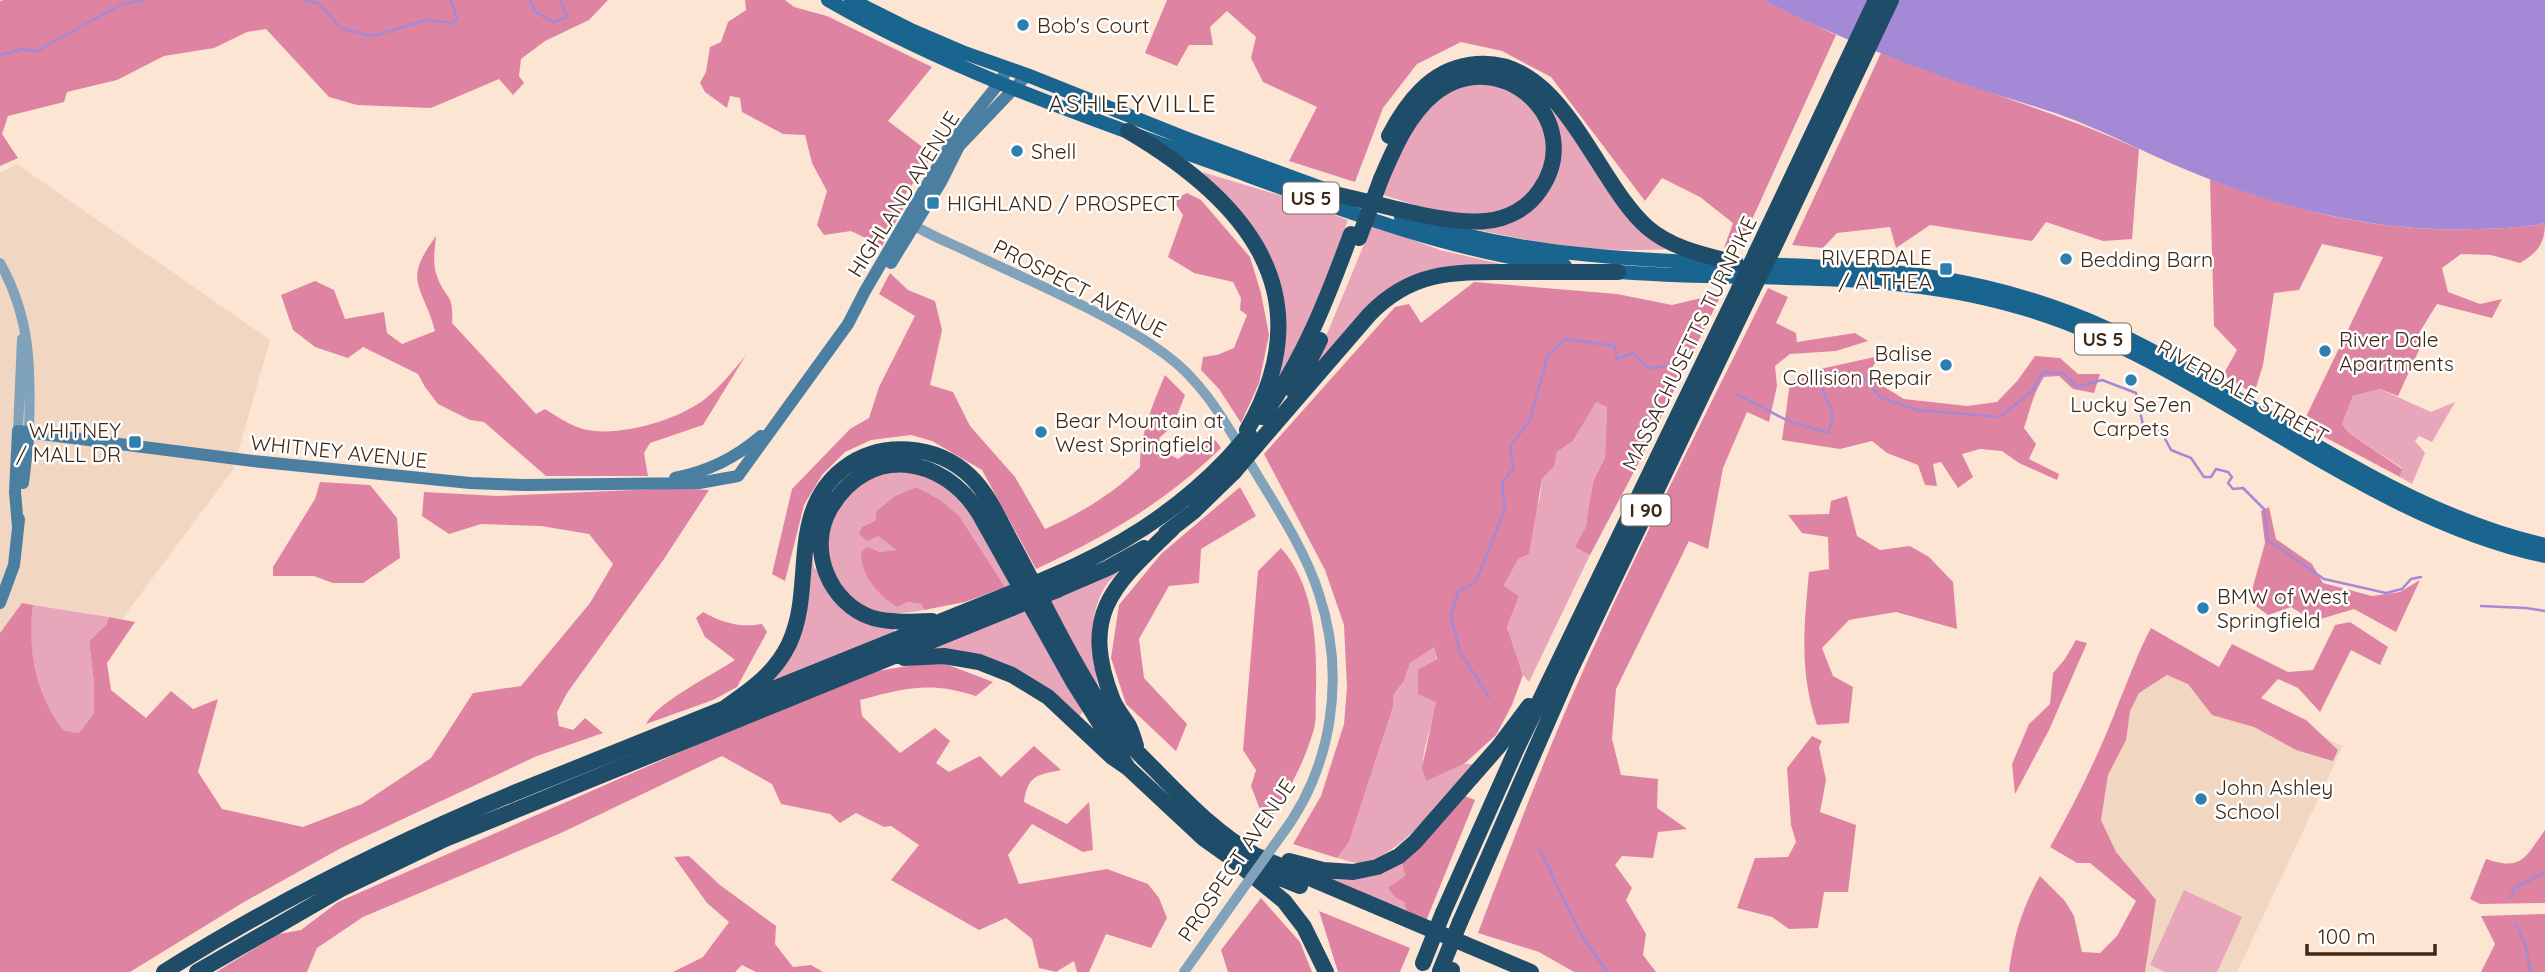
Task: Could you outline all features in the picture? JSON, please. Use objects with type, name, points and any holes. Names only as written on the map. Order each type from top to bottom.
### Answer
[{"type":"highway","name":"MASSACHUSETTS TURNPIKE","points":[[1421,967],[1550,680],[1764,252],[1823,125],[1876,0]]},
{"type":"highway","name":"MASSACHUSETTS TURNPIKE","points":[[1823,125],[1891,0]]},
{"type":"highway","points":[[1272,426],[1309,364],[1396,123],[1408,104],[1433,79],[1450,70],[1467,65],[1489,64],[1506,67],[1534,81],[1559,106],[1622,199],[1647,227],[1663,239],[1684,249],[1736,263]]},
{"type":"highway","points":[[1339,195],[1453,219],[1475,221],[1501,218],[1526,205],[1545,183],[1554,153],[1550,125],[1533,98],[1512,83],[1485,76],[1464,78],[1443,87],[1418,111],[1377,178]]},
{"type":"highway","points":[[1053,584],[1147,528],[1232,460],[1251,437],[1269,384],[1278,345],[1278,314],[1266,267],[1241,223],[1206,185],[1178,162],[1128,131]]},
{"type":"highway","points":[[1139,753],[1130,727],[1112,700],[1105,680],[1100,649],[1105,606],[1115,587],[1173,528],[1209,497],[1232,460],[1251,437],[1307,345],[1355,236]]},
{"type":"highway","points":[[1251,437],[1272,426],[1380,304],[1412,283],[1457,272],[1618,272]]},
{"type":"highway","name":"MASSACHUSETTS TURNPIKE","points":[[1446,971],[1544,730],[1745,290]]},
{"type":"highway","points":[[726,707],[766,676],[789,643],[798,614],[807,524],[815,503],[827,485],[850,464],[870,454],[893,449],[915,450],[946,459],[977,483],[1101,705],[1122,736],[1295,914],[1314,943],[1326,972]]},
{"type":"highway","points":[[941,621],[901,622],[873,618],[846,603],[830,582],[822,557],[824,523],[841,494],[866,474],[892,465],[919,466],[943,475],[965,493],[1074,683],[1128,768]]},
{"type":"highway","points":[[197,972],[341,889],[445,839],[884,661],[1008,602],[1116,563],[1173,528]]},
{"type":"highway","points":[[164,972],[281,903],[397,844],[514,793],[941,621],[1008,602]]},
{"type":"highway","points":[[884,661],[944,656],[979,662],[1002,670],[1048,698],[1203,838],[1531,972]]},
{"type":"highway","points":[[1235,852],[1334,872],[1363,871],[1391,861],[1415,842],[1504,740],[1550,680]]},
{"type":"highway","points":[[1235,852],[1265,874],[1287,880],[1510,972]]},
{"type":"main road","name":"RIVERDALE STREET","points":[[828,0],[908,42],[1015,88],[1348,211],[1458,246],[1539,263],[1618,272],[1883,281],[1954,291],[2008,303],[2066,323],[2121,348],[2417,512],[2474,536],[2545,556]]},
{"type":"main road","name":"RIVERDALE STREET","points":[[851,0],[929,38],[1185,138],[1443,230],[1526,248],[1636,260],[1912,273],[1978,284],[2035,300],[2126,338],[2431,506],[2484,527],[2545,545]]},
{"type":"main road","name":"HIGHLAND AVENUE","points":[[738,476],[823,361],[859,307],[871,296],[957,134],[1000,82],[1008,68]]},
{"type":"main road","name":"HIGHLAND AVENUE","points":[[910,223],[941,182],[959,146],[1027,75]]},
{"type":"main road","name":"WHITNEY AVENUE","points":[[647,482],[684,476],[720,464],[741,453],[775,425]]},
{"type":"main road","name":"WHITNEY AVENUE","points":[[24,431],[253,461],[451,482],[526,485],[647,482],[726,485],[738,476]]},
{"type":"main road","points":[[0,603],[14,565],[18,527],[15,492],[24,431]]},
{"type":"main road","points":[[720,464],[726,485]]},
{"type":"street","name":"PROSPECT AVENUE","points":[[910,223],[1088,310],[1165,353],[1207,396],[1268,493],[1319,592],[1332,662],[1331,712],[1324,748],[1311,783],[1280,836],[1184,972]]},
{"type":"street","points":[[0,263],[12,285],[24,319],[24,431]]},
{"type":"shaded area","points":[[608,0],[589,20],[545,41],[521,59],[519,76],[524,83],[513,95],[499,79],[431,108],[357,105],[329,97],[266,29],[247,32],[214,48],[164,56],[117,80],[67,92],[64,102],[8,116],[2,134],[18,158],[0,166],[0,1]]},
{"type":"shaded area","points":[[745,0],[785,0],[794,7],[827,16],[932,67],[888,121],[933,155],[904,196],[904,207],[882,246],[851,231],[824,235],[817,225],[827,191],[812,163],[805,135],[783,134],[742,112],[740,98],[730,96],[727,108],[705,92],[700,83],[706,72],[710,47],[721,42],[728,22],[746,10]]},
{"type":"shaded area","points":[[1167,0],[1763,0],[1836,35],[1740,246],[1724,248],[1733,223],[1700,197],[1662,178],[1645,201],[1551,77],[1502,51],[1461,42],[1417,64],[1383,108],[1355,182],[1289,161],[1317,107],[1263,82],[1251,58],[1256,37],[1227,11],[1210,27],[1213,45],[1189,45],[1177,66],[1145,53]]},
{"type":"shaded area","points":[[1763,0],[2545,0],[2545,223],[2477,229],[2403,227],[2330,216],[2294,207],[2224,185],[2058,114],[1890,57]]},
{"type":"shaded area","points":[[1881,53],[2139,149],[2132,239],[2103,241],[2046,222],[2032,241],[1930,225],[1896,248],[1890,227],[1837,233],[1823,248],[1792,245]]},
{"type":"shaded area","points":[[1479,81],[1523,96],[1539,118],[1546,135],[1547,151],[1538,181],[1528,194],[1500,211],[1470,216],[1432,210],[1383,195],[1388,175],[1412,124],[1453,87]]},
{"type":"shaded area","points":[[1537,91],[1670,249],[1614,250],[1560,245],[1452,224],[1500,224],[1553,178]]},
{"type":"shaded area","points":[[17,164],[270,340],[233,470],[122,619],[22,603],[0,633],[0,173]]},
{"type":"shaded area","points":[[1202,172],[1289,198],[1348,220],[1311,318],[1274,390],[1278,287],[1216,189]]},
{"type":"shaded area","points":[[2210,179],[2307,210],[2374,224],[2407,228],[2476,229],[2545,223],[2539,247],[2520,263],[2491,255],[2461,254],[2442,268],[2448,292],[2480,304],[2502,299],[2492,318],[2437,304],[2419,333],[2425,337],[2398,396],[2380,389],[2353,396],[2342,424],[2349,433],[2402,469],[2400,477],[2302,425],[2383,257],[2322,244],[2299,290],[2274,293],[2263,365],[2254,394],[2223,375],[2237,350],[2214,326]]},
{"type":"shaded area","points":[[1187,193],[1201,200],[1250,257],[1261,293],[1269,335],[1259,383],[1241,423],[1219,389],[1201,370],[1203,357],[1234,348],[1247,315],[1240,310],[1241,298],[1233,282],[1194,273],[1168,257],[1183,215],[1173,200]]},
{"type":"shaded area","points":[[1372,225],[1440,250],[1514,267],[1452,266],[1414,275],[1383,294],[1319,362],[1315,363]]},
{"type":"shaded area","points":[[436,236],[435,271],[452,306],[452,323],[536,414],[545,409],[573,425],[597,431],[647,425],[679,414],[705,399],[746,355],[703,425],[650,443],[644,453],[648,476],[546,476],[484,422],[470,420],[438,404],[418,374],[363,347],[348,358],[315,347],[293,330],[281,295],[315,281],[334,290],[345,319],[384,312],[387,333],[402,344],[435,331],[417,274]]},
{"type":"shaded area","points":[[890,273],[908,290],[935,301],[942,330],[930,385],[953,392],[970,426],[1015,477],[1045,529],[1095,502],[1119,486],[1140,467],[1144,432],[1165,375],[1185,395],[1173,426],[1159,438],[1164,452],[1178,459],[1208,437],[1216,441],[1221,448],[1200,468],[1134,517],[1036,569],[982,470],[932,441],[911,435],[871,440],[845,452],[822,475],[804,505],[785,581],[772,574],[792,489],[850,429],[869,418],[879,387],[915,316],[879,294]]},
{"type":"shaded area","points":[[1474,282],[1617,294],[1672,305],[1722,293],[1590,555],[1575,547],[1586,527],[1593,482],[1605,457],[1607,407],[1596,402],[1573,441],[1557,452],[1554,466],[1542,479],[1529,554],[1518,559],[1504,586],[1519,596],[1507,627],[1523,675],[1512,705],[1496,735],[1464,764],[1426,781],[1422,768],[1436,702],[1418,694],[1418,670],[1437,659],[1434,647],[1410,663],[1404,681],[1394,694],[1393,707],[1349,842],[1337,858],[1293,844],[1321,796],[1344,724],[1347,687],[1344,625],[1325,570],[1264,454],[1395,307],[1409,304],[1421,323]]},
{"type":"shaded area","points":[[1768,288],[1788,297],[1776,323],[1796,333],[1797,342],[1855,333],[1868,341],[1836,351],[1790,354],[1775,366],[1777,386],[1769,422],[1747,412],[1723,468],[1708,549],[1689,541],[1616,689],[1612,739],[1621,775],[1658,779],[1657,808],[1687,829],[1658,832],[1653,858],[1622,856],[1615,865],[1632,888],[1626,900],[1646,934],[1643,955],[1656,972],[1574,972],[1539,952],[1478,933],[1591,652],[1665,495]]},
{"type":"shaded area","points":[[1879,356],[1872,368],[1873,380],[1904,399],[1967,406],[1997,402],[2018,380],[2035,356],[2060,358],[2078,374],[2100,374],[2094,393],[2073,389],[2059,376],[2044,377],[2034,396],[2024,428],[2036,444],[2029,459],[2059,474],[2057,480],[2019,463],[2002,451],[1980,449],[1962,454],[1973,477],[1958,488],[1941,462],[1933,464],[1937,486],[1925,485],[1918,465],[1887,453],[1872,441],[1840,449],[1782,440],[1790,383],[1802,373]]},
{"type":"shaded area","points":[[2380,389],[2431,412],[2455,402],[2432,442],[2419,436],[2415,441],[2425,453],[2412,484],[2400,477],[2402,468],[2349,433],[2342,424],[2353,396]]},
{"type":"shaded area","points":[[1596,401],[1607,407],[1605,457],[1593,482],[1587,527],[1576,546],[1590,555],[1529,682],[1523,675],[1507,627],[1519,596],[1504,587],[1518,558],[1540,498],[1542,479],[1553,466],[1557,452],[1573,441]]},
{"type":"shaded area","points":[[892,472],[914,472],[931,477],[960,500],[984,534],[1011,585],[1005,587],[960,517],[916,487],[895,496],[876,511],[876,520],[862,527],[897,551],[880,552],[868,547],[906,602],[921,604],[924,610],[884,613],[854,601],[833,574],[827,540],[830,523],[837,506],[852,488],[868,479]]},
{"type":"shaded area","points":[[320,482],[370,485],[397,518],[400,558],[363,583],[333,583],[314,576],[273,576],[273,567],[315,499]]},
{"type":"shaded area","points":[[916,487],[940,500],[960,517],[1005,587],[965,602],[924,610],[921,604],[907,602],[897,607],[877,590],[864,570],[861,552],[868,547],[880,552],[896,550],[878,536],[867,541],[859,534],[862,527],[876,520],[876,511],[895,496]]},
{"type":"shaded area","points":[[1240,487],[1256,516],[1201,549],[1199,583],[1169,586],[1139,639],[1144,678],[1187,724],[1176,751],[1126,704],[1111,658],[1119,605],[1161,554]]},
{"type":"shaded area","points":[[680,488],[709,490],[664,559],[567,693],[557,712],[559,726],[573,730],[585,718],[603,733],[537,756],[341,848],[244,902],[130,972],[0,972],[0,633],[22,603],[33,605],[31,638],[36,671],[46,702],[64,731],[79,733],[94,713],[89,641],[106,625],[109,617],[135,622],[107,663],[111,690],[146,718],[171,691],[193,709],[218,699],[198,772],[222,809],[303,827],[362,804],[431,758],[473,693],[521,686],[590,603],[613,564],[589,534],[541,526],[481,524],[449,534],[422,516],[424,492],[498,496]]},
{"type":"shaded area","points":[[1847,496],[1857,536],[1880,550],[1910,546],[1929,557],[1953,582],[1957,629],[1896,612],[1849,620],[1822,648],[1833,676],[1853,687],[1849,723],[1817,725],[1805,667],[1806,612],[1809,572],[1829,569],[1828,537],[1802,533],[1788,515],[1829,514],[1831,501]]},
{"type":"shaded area","points":[[2269,507],[2276,539],[2312,564],[2323,583],[2372,596],[2400,592],[2420,580],[2396,632],[2354,609],[2314,621],[2291,607],[2268,615],[2249,601],[2265,543],[2261,511]]},
{"type":"shaded area","points":[[1281,548],[1301,580],[1312,616],[1316,654],[1315,720],[1300,768],[1266,825],[1251,786],[1256,770],[1243,750],[1258,571]]},
{"type":"shaded area","points":[[812,551],[814,568],[826,588],[893,628],[895,633],[767,686]]},
{"type":"shaded area","points":[[1124,566],[1105,587],[1095,612],[1092,637],[1099,690],[1047,602]]},
{"type":"shaded area","points":[[33,605],[109,617],[106,625],[89,641],[94,713],[79,733],[64,732],[40,687],[31,638]]},
{"type":"shaded area","points":[[1023,611],[1028,615],[1084,710],[1078,718],[1057,699],[934,648]]},
{"type":"shaded area","points":[[703,612],[732,624],[762,624],[767,632],[737,687],[713,700],[646,724],[673,698],[735,660],[705,637],[696,618]]},
{"type":"shaded area","points":[[2350,622],[2388,647],[2380,665],[2351,650],[2320,712],[2298,688],[2278,679],[2261,698],[2306,720],[2338,750],[2333,761],[2296,750],[2254,727],[2212,715],[2188,684],[2167,675],[2139,693],[2130,711],[2126,740],[2108,775],[2101,820],[2116,852],[2156,900],[2145,972],[2009,972],[2020,922],[2040,876],[2065,901],[2074,916],[2082,952],[2100,953],[2117,936],[2136,901],[2090,863],[2077,863],[2050,847],[2096,758],[2151,628],[2219,667],[2232,644],[2288,672],[2313,670],[2335,625]]},
{"type":"shaded area","points":[[2076,640],[2087,643],[2049,730],[2015,794],[2012,764],[2029,724],[2050,704],[2053,673]]},
{"type":"shaded area","points":[[1434,646],[1437,667],[1435,711],[1424,751],[1423,771],[1426,780],[1464,764],[1473,764],[1422,823],[1391,850],[1375,859],[1359,863],[1337,858],[1349,842],[1393,707],[1394,694],[1404,681],[1410,663]]},
{"type":"shaded area","name":"John Ashley School","points":[[2229,648],[2267,666],[2251,703],[2343,746],[2237,972],[2132,972],[2147,903],[2072,829],[2140,668],[2221,669]]},
{"type":"shaded area","points":[[938,661],[993,682],[976,696],[960,691],[918,688],[860,700],[862,716],[900,753],[935,728],[950,741],[936,763],[949,772],[980,756],[1001,777],[1034,746],[1061,770],[1046,773],[1031,781],[1024,802],[1067,824],[1089,802],[1093,850],[1083,852],[1032,824],[1008,855],[1019,884],[1107,869],[1148,884],[1159,898],[1167,918],[1151,948],[1106,934],[1089,972],[1077,972],[1074,961],[1056,972],[1039,968],[1032,939],[1006,918],[979,930],[891,880],[919,845],[891,826],[884,827],[856,813],[840,823],[830,814],[781,804],[772,784],[722,756],[561,833],[363,917],[317,948],[307,972],[216,972],[279,934],[301,930],[338,902],[758,718],[871,672]]},
{"type":"shaded area","points":[[1812,736],[1822,741],[1819,747],[1826,780],[1820,812],[1856,825],[1848,892],[1824,892],[1818,928],[1789,929],[1772,917],[1737,908],[1755,858],[1788,857],[1796,842],[1791,825],[1787,768]]},
{"type":"shaded area","points":[[1465,796],[1475,800],[1426,921],[1406,910],[1404,902],[1396,898],[1388,888],[1405,876],[1402,863]]},
{"type":"shaded area","points":[[2545,830],[2545,903],[2480,904],[2470,899],[2486,859],[2508,863],[2521,860]]},
{"type":"shaded area","points":[[689,856],[720,885],[776,926],[775,944],[793,967],[811,965],[823,972],[756,972],[742,965],[735,972],[673,972],[703,957],[729,922],[707,903],[674,857]]},
{"type":"shaded area","points":[[1402,863],[1405,876],[1396,898],[1404,902],[1406,910],[1332,882],[1333,878]]},
{"type":"shaded area","points":[[2184,890],[2242,917],[2217,972],[2165,972],[2150,965]]},
{"type":"shaded area","points":[[1261,898],[1300,942],[1312,972],[1228,972],[1221,950]]},
{"type":"shaded area","points":[[1319,911],[1410,948],[1400,972],[1338,972]]},
{"type":"shaded area","points":[[2545,914],[2545,972],[2481,972],[2495,944],[2481,916]]},
{"type":"waterway","points":[[0,55],[22,49],[37,51],[122,4],[144,0]]},
{"type":"waterway","points":[[305,0],[319,4],[342,29],[373,36],[426,20],[453,23],[457,19],[451,0]]},
{"type":"waterway","points":[[530,0],[535,12],[553,22],[567,17],[560,0]]},
{"type":"waterway","points":[[1489,697],[1460,652],[1451,616],[1458,592],[1476,582],[1505,509],[1502,482],[1514,468],[1510,447],[1530,420],[1548,355],[1565,339],[1615,346],[1617,359],[1634,353],[1648,368],[1668,366]]},
{"type":"waterway","points":[[1737,394],[1788,421],[1828,433],[1832,412],[1821,384],[1829,377],[1863,377],[1881,398],[1917,410],[2000,417],[2032,391],[2043,372],[2063,373],[2077,387],[2102,380],[2136,393],[2143,425],[2161,431],[2171,450],[2191,458],[2204,477],[2211,477],[2216,469],[2228,472],[2232,477],[2228,483],[2233,489],[2243,488],[2264,509],[2268,540],[2324,579],[2386,593],[2402,589],[2411,579],[2421,577]]},
{"type":"waterway","points":[[2481,606],[2545,611]]},
{"type":"waterway","points":[[1540,850],[1580,933],[1607,972]]},
{"type":"waterway","points":[[2511,898],[2514,888],[2545,873]]},
{"type":"waterway","points":[[2516,924],[2526,947],[2530,972]]},
{"type":"place","name":"Bob's Court","points":[[1023,25]]},
{"type":"place","name":"Shell","points":[[1017,151]]},
{"type":"place","name":"HIGHLAND / PROSPECT","points":[[933,203]]},
{"type":"place","name":"Bedding Barn","points":[[2066,259]]},
{"type":"place","name":"RIVERDALE / ALTHEA","points":[[1946,269]]},
{"type":"place","name":"River Dale Apartments","points":[[2325,351]]},
{"type":"place","name":"Balise Collision Repair","points":[[1946,365]]},
{"type":"place","name":"Lucky Se7en Carpets","points":[[2131,380]]},
{"type":"place","name":"Bear Mountain at West Springfield","points":[[1041,432]]},
{"type":"place","name":"WHITNEY / MALL DR","points":[[135,442]]},
{"type":"place","name":"BMW of West Springfield","points":[[2203,608]]},
{"type":"place","name":"John Ashley School","points":[[2201,799]]},
{"type":"district","name":"ASHLEYVILLE","points":[[1133,103]]}]
